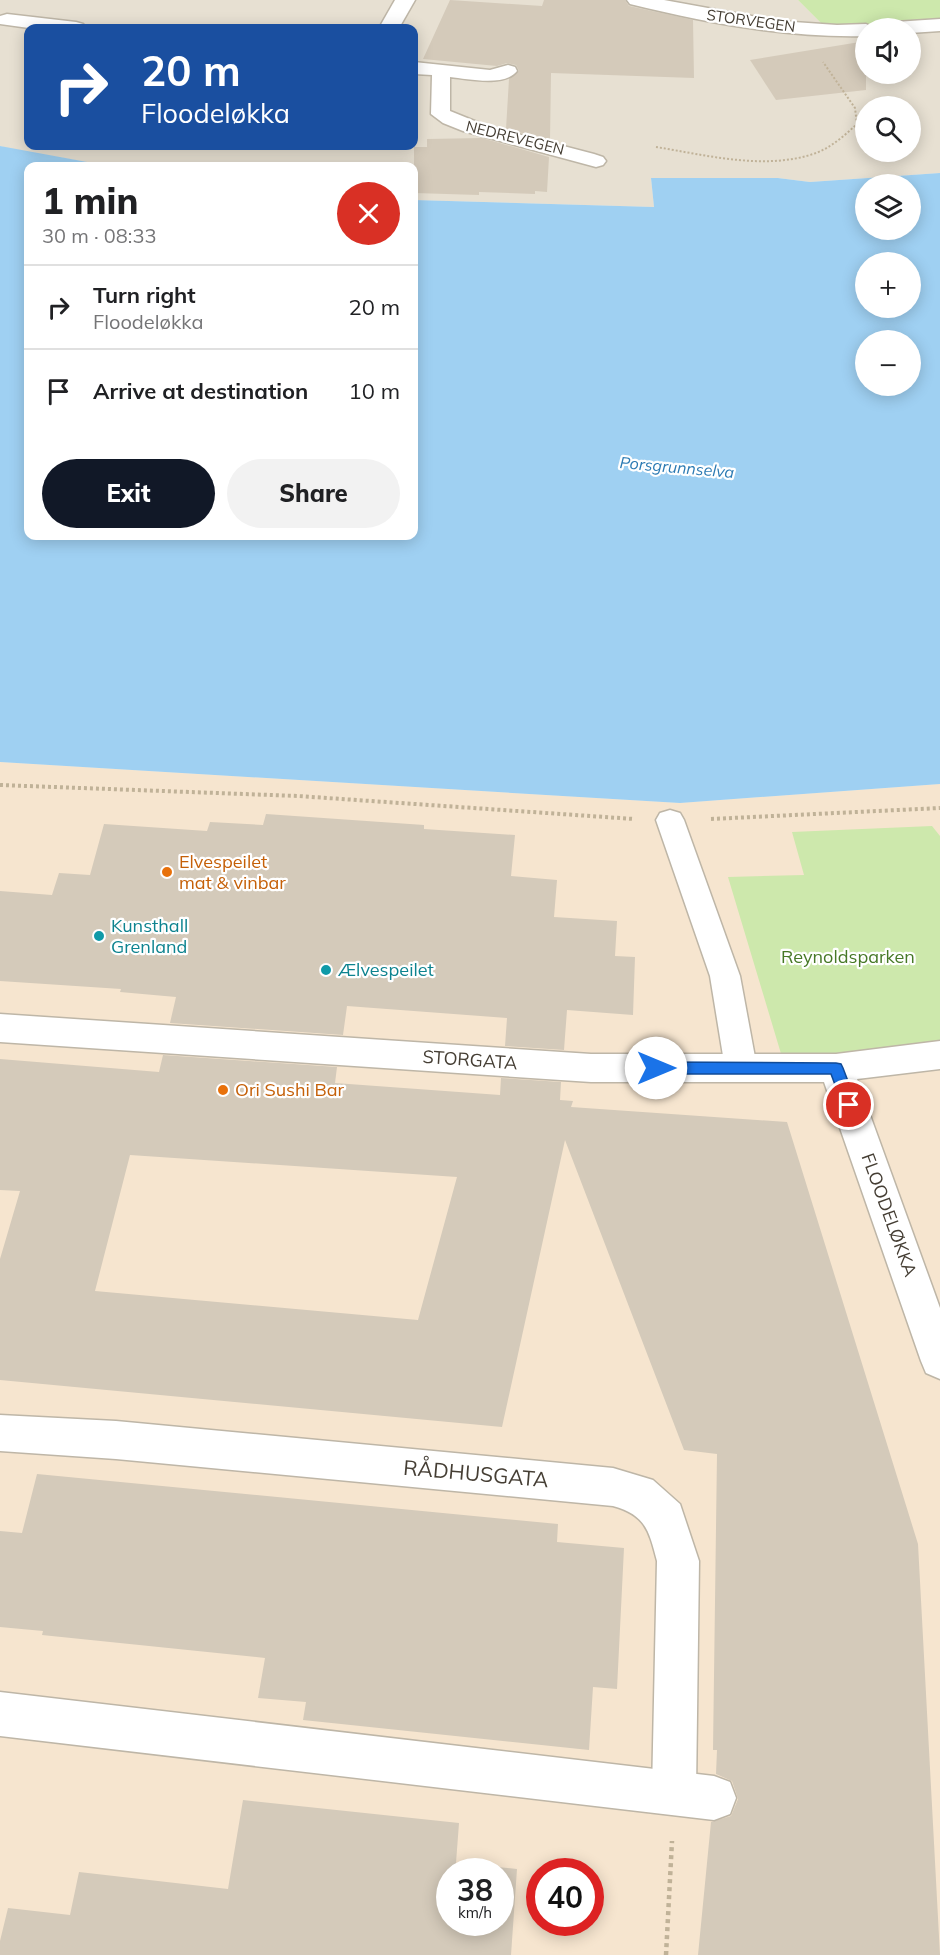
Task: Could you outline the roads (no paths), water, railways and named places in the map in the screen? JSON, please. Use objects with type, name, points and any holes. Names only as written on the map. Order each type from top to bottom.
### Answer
[{"type":"street","points":[[4,24],[29,0]]},
{"type":"street","points":[[391,24],[405,0]]},
{"type":"street","name":"STORVEGEN","points":[[637,0],[712,17],[798,28],[855,30]]},
{"type":"street","points":[[4,24],[24,25]]},
{"type":"street","points":[[921,26],[940,25]]},
{"type":"street","name":"STORGATA","points":[[0,1028],[591,1068],[836,1068],[940,1055]]},
{"type":"street","name":"FLOODELØKKA","points":[[836,1068],[940,1361]]},
{"type":"street","name":"RÅDHUSGATA","points":[[0,1433],[116,1440],[613,1486],[639,1494],[666,1518],[678,1561],[694,1795],[0,1714]]},
{"type":"lane","points":[[418,69],[491,76],[508,71]]},
{"type":"lane","name":"NEDREVEGEN","points":[[442,72],[440,80],[441,114],[452,121],[596,161]]},
{"type":"lane","points":[[670,820],[726,976],[741,1068]]},
{"type":"water","name":"Porsgrunnselva","points":[[0,146],[87,162],[24,162],[24,540],[418,540],[418,200],[654,207],[651,178],[778,178],[810,182],[855,179],[855,240],[921,240],[921,174],[940,173],[940,784],[680,803],[0,762]]},
{"type":"place","name":"Elvespeilet mat & vinbar","points":[[167,872]]},
{"type":"place","name":"Kunsthall Grenland","points":[[99,936]]},
{"type":"place","name":"Ælvespeilet","points":[[326,970]]},
{"type":"place","name":"Ori Sushi Bar","points":[[223,1090]]},
{"type":"park label","name":"Reynoldsparken","points":[[848,957]]}]
